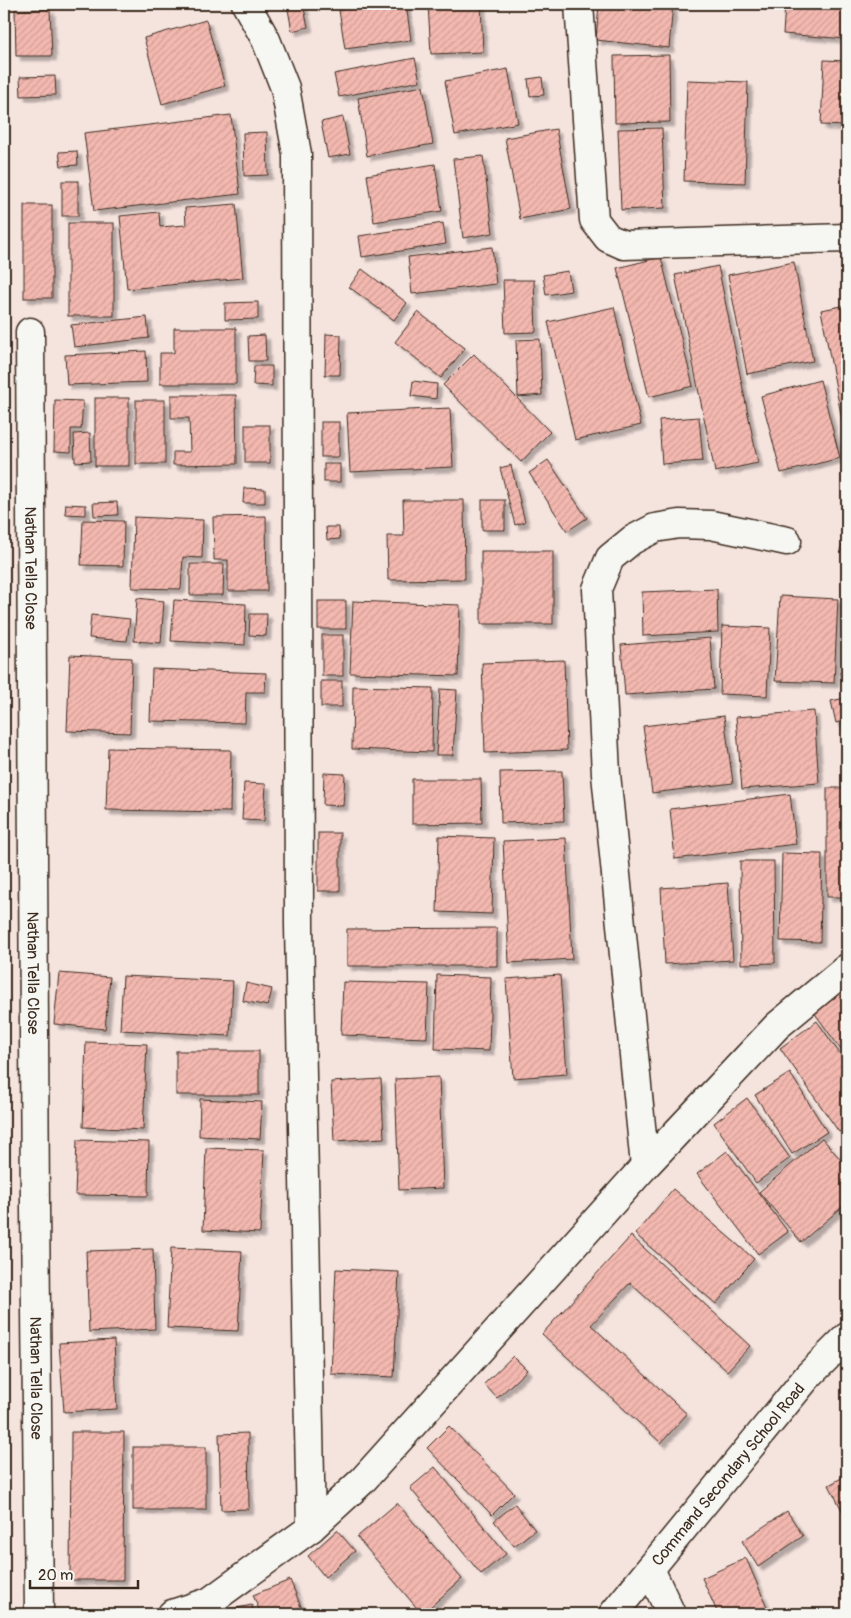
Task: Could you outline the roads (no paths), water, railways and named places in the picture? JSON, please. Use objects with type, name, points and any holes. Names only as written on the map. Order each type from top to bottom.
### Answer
[{"type":"street","points":[[246,4],[266,40],[285,88],[297,154],[299,916],[311,1528]]},
{"type":"street","points":[[579,4],[594,220],[608,238],[624,245],[847,238]]},
{"type":"street","name":"Nathan Tella Close","points":[[30,332],[39,1614]]},
{"type":"street","points":[[644,1166],[606,774],[597,589],[610,558],[632,540],[655,528],[679,524],[711,525],[787,541]]},
{"type":"street","points":[[172,1614],[209,1602],[311,1528],[362,1481],[644,1166],[777,1026],[847,968]]},
{"type":"street","name":"Command Secondary School Road","points":[[613,1614],[808,1376],[847,1337]]},
{"type":"street","points":[[650,1569],[671,1614]]}]
